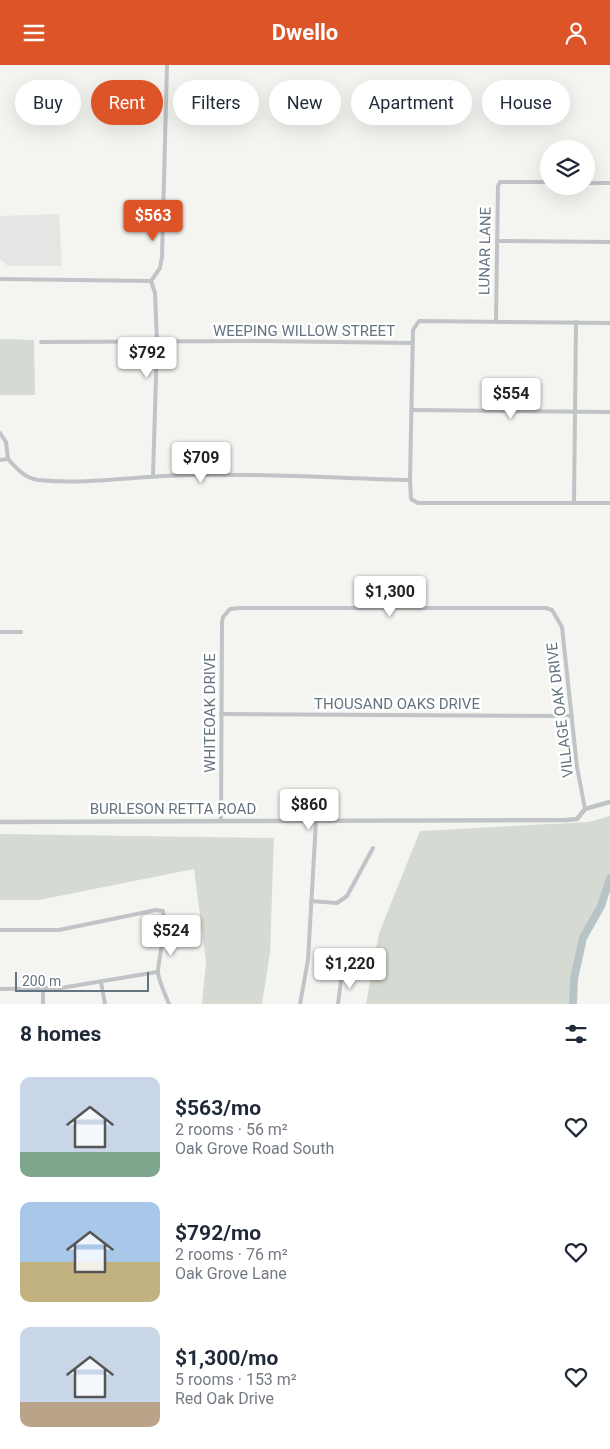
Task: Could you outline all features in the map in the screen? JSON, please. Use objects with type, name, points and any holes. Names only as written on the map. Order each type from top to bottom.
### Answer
[{"type":"street","points":[[151,281],[160,268],[162,257],[167,65]]},
{"type":"street","name":"LUNAR LANE","points":[[496,320],[497,189],[500,182],[540,182]]},
{"type":"street","points":[[595,183],[610,183]]},
{"type":"street","points":[[497,241],[610,242]]},
{"type":"street","points":[[0,279],[151,281]]},
{"type":"street","points":[[151,281],[155,293],[157,343],[153,475]]},
{"type":"street","name":"WEEPING WILLOW STREET","points":[[41,342],[157,343],[256,341],[412,343],[414,326],[419,321],[496,320],[610,323]]},
{"type":"street","points":[[574,503],[576,322]]},
{"type":"street","points":[[412,343],[411,499],[418,503],[610,503]]},
{"type":"street","points":[[412,410],[610,411]]},
{"type":"street","points":[[0,433],[6,442],[8,459],[22,474],[37,480],[97,482],[153,475],[220,474],[410,480]]},
{"type":"street","points":[[0,460],[8,459]]},
{"type":"street","name":"WHITEOAK DRIVE","points":[[221,821],[222,622],[223,617],[230,609],[546,608],[552,610]]},
{"type":"street","name":"VILLAGE OAK DRIVE","points":[[552,610],[562,627],[577,767],[585,809]]},
{"type":"street","points":[[0,632],[21,632]]},
{"type":"street","name":"THOUSAND OAKS DRIVE","points":[[221,713],[572,716]]},
{"type":"street","name":"BURLESON RETTA ROAD","points":[[0,822],[566,820],[577,819],[585,809],[610,802]]},
{"type":"street","points":[[300,1004],[307,969],[316,821]]},
{"type":"street","points":[[311,901],[337,903],[347,896],[373,848]]},
{"type":"street","points":[[0,930],[59,929],[156,910],[163,911],[165,921],[161,961],[157,972],[169,1004]]},
{"type":"street","points":[[0,989],[61,989],[157,972]]},
{"type":"street","points":[[338,1004],[342,973]]},
{"type":"street","points":[[101,982],[105,1004]]},
{"type":"street","points":[[43,989],[43,1004]]},
{"type":"shaded area","points":[[59,214],[62,266],[8,266],[0,259],[0,216]]},
{"type":"shaded area","points":[[0,339],[34,340],[35,395],[0,395]]},
{"type":"shaded area","points":[[610,816],[610,878],[601,906],[583,938],[574,979],[573,1004],[366,1004],[379,933],[420,831],[588,822]]},
{"type":"shaded area","points":[[0,834],[274,838],[270,953],[262,1004],[202,1004],[206,962],[194,869],[39,900],[0,900]]},
{"type":"waterway","points":[[573,1004],[574,979],[583,938],[601,906],[610,878]]}]
